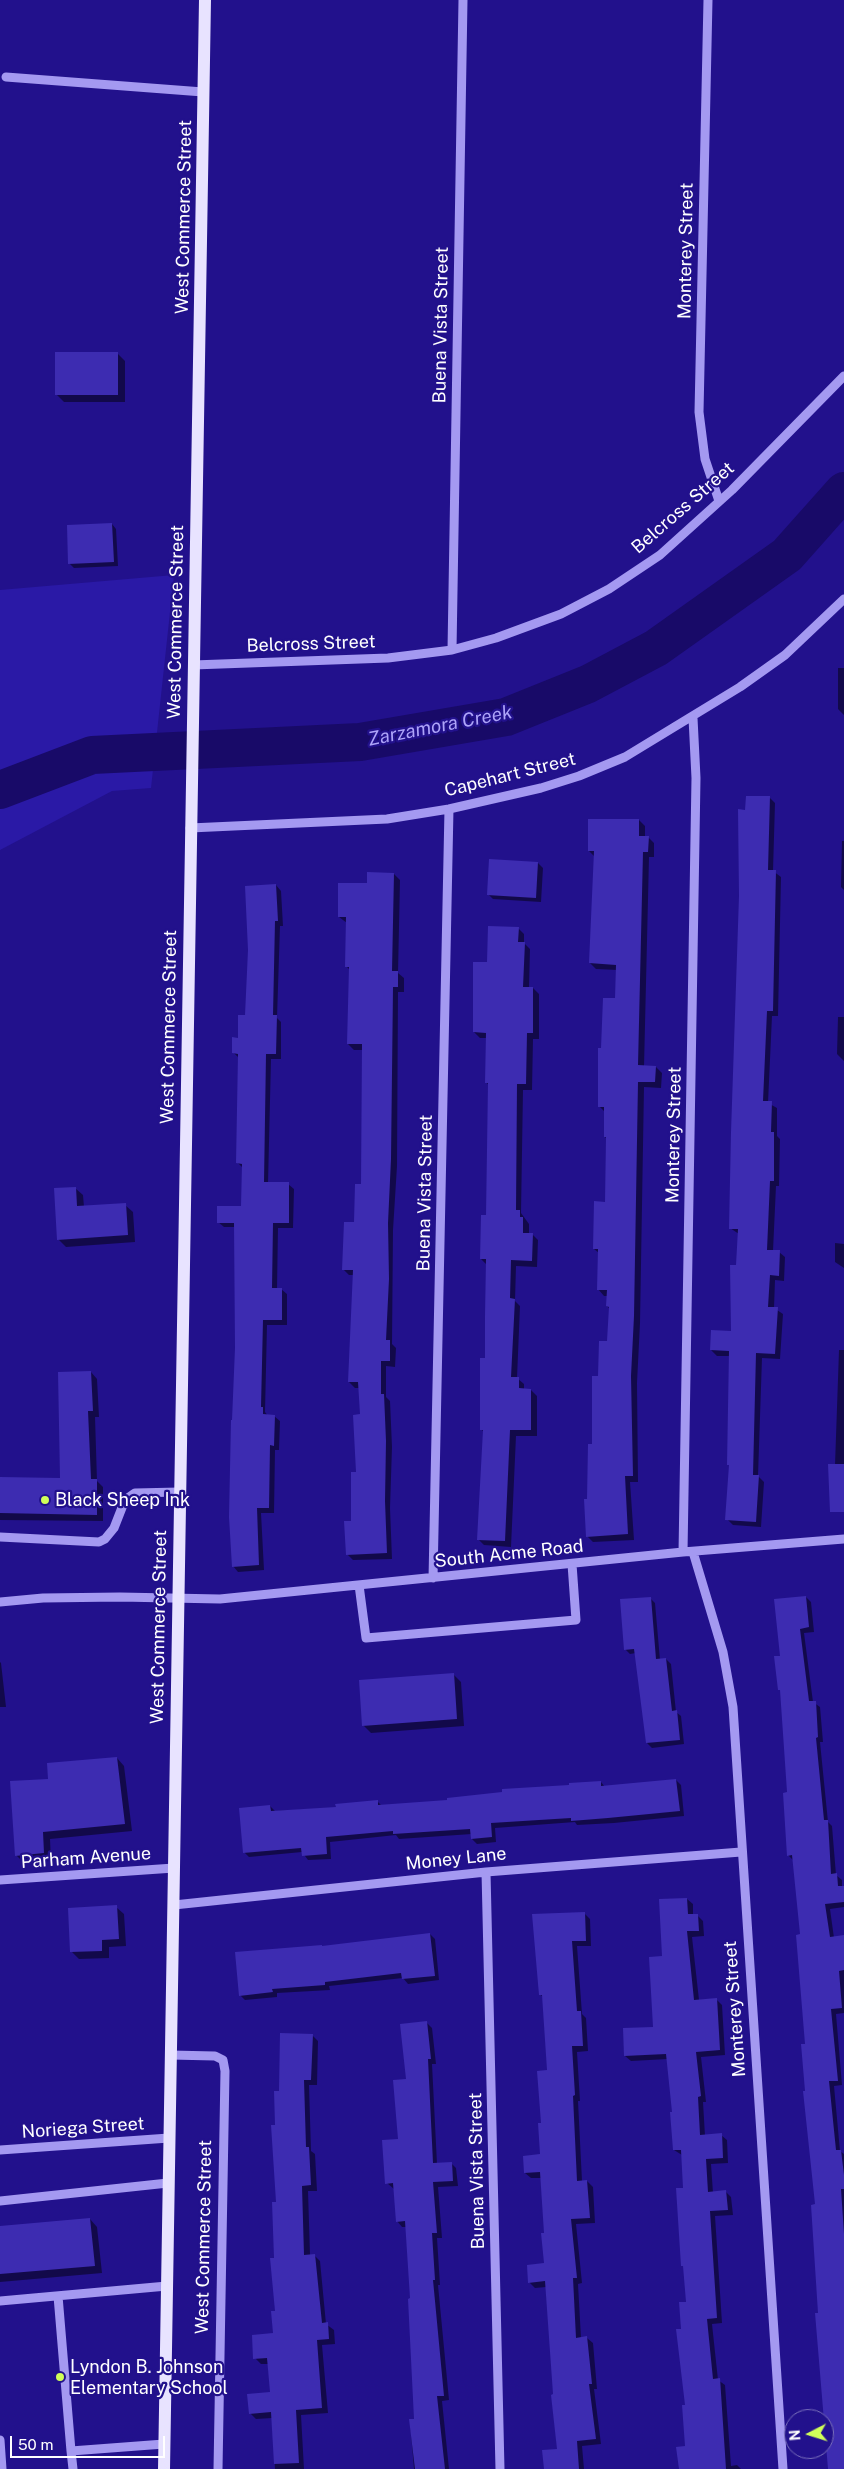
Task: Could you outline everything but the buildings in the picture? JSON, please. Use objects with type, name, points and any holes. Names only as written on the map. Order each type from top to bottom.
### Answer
[{"type":"main road","name":"West Commerce Street","points":[[164,2469],[205,0]]},
{"type":"street","name":"Buena Vista Street","points":[[452,650],[463,0]]},
{"type":"street","name":"Monterey Street","points":[[708,0],[699,412],[704,459],[719,501]]},
{"type":"street","points":[[6,77],[204,92]]},
{"type":"street","name":"Belcross Street","points":[[193,665],[388,658],[452,650],[496,638],[561,614],[609,590],[660,555],[719,501],[844,376]]},
{"type":"street","name":"Capehart Street","points":[[190,828],[386,819],[449,809],[541,788],[579,776],[625,757],[693,718],[740,688],[785,655],[844,599]]},
{"type":"street","name":"Monterey Street","points":[[683,1552],[696,778],[693,718]]},
{"type":"street","name":"Buena Vista Street","points":[[433,1578],[449,809]]},
{"type":"street","points":[[0,1537],[99,1542],[105,1539],[114,1528],[125,1500],[135,1493],[179,1492]]},
{"type":"street","name":"South Acme Road","points":[[0,1602],[72,1598],[220,1599],[683,1552],[844,1540]]},
{"type":"street","name":"Monterey Street","points":[[693,1552],[723,1652],[733,1707],[741,1852],[783,2469]]},
{"type":"street","points":[[359,1585],[366,1638],[576,1620],[572,1564]]},
{"type":"street","name":"Money Lane","points":[[174,1905],[486,1872],[741,1852]]},
{"type":"street","name":"Parham Avenue","points":[[0,1880],[174,1868]]},
{"type":"street","name":"Buena Vista Street","points":[[486,1872],[500,2469]]},
{"type":"street","name":"West Commerce Street","points":[[170,2055],[215,2056],[223,2060],[225,2071],[218,2469]]},
{"type":"street","name":"Noriega Street","points":[[0,2150],[169,2138]]},
{"type":"street","points":[[0,2201],[168,2183]]},
{"type":"street","points":[[0,2301],[167,2286]]},
{"type":"street","points":[[58,2296],[73,2469]]},
{"type":"street","points":[[0,2440],[2,2469]]},
{"type":"street","points":[[72,2451],[164,2444]]},
{"type":"shaded area","points":[[174,575],[151,788],[112,791],[0,850],[0,590]]},
{"type":"waterway","name":"Zarzamora Creek","points":[[0,790],[92,755],[360,742],[506,717],[588,684],[656,648],[787,555],[844,491]]},
{"type":"place","name":"Black Sheep Ink","points":[[45,1500]]},
{"type":"place","name":"Lyndon B. Johnson Elementary School","points":[[60,2377]]}]
